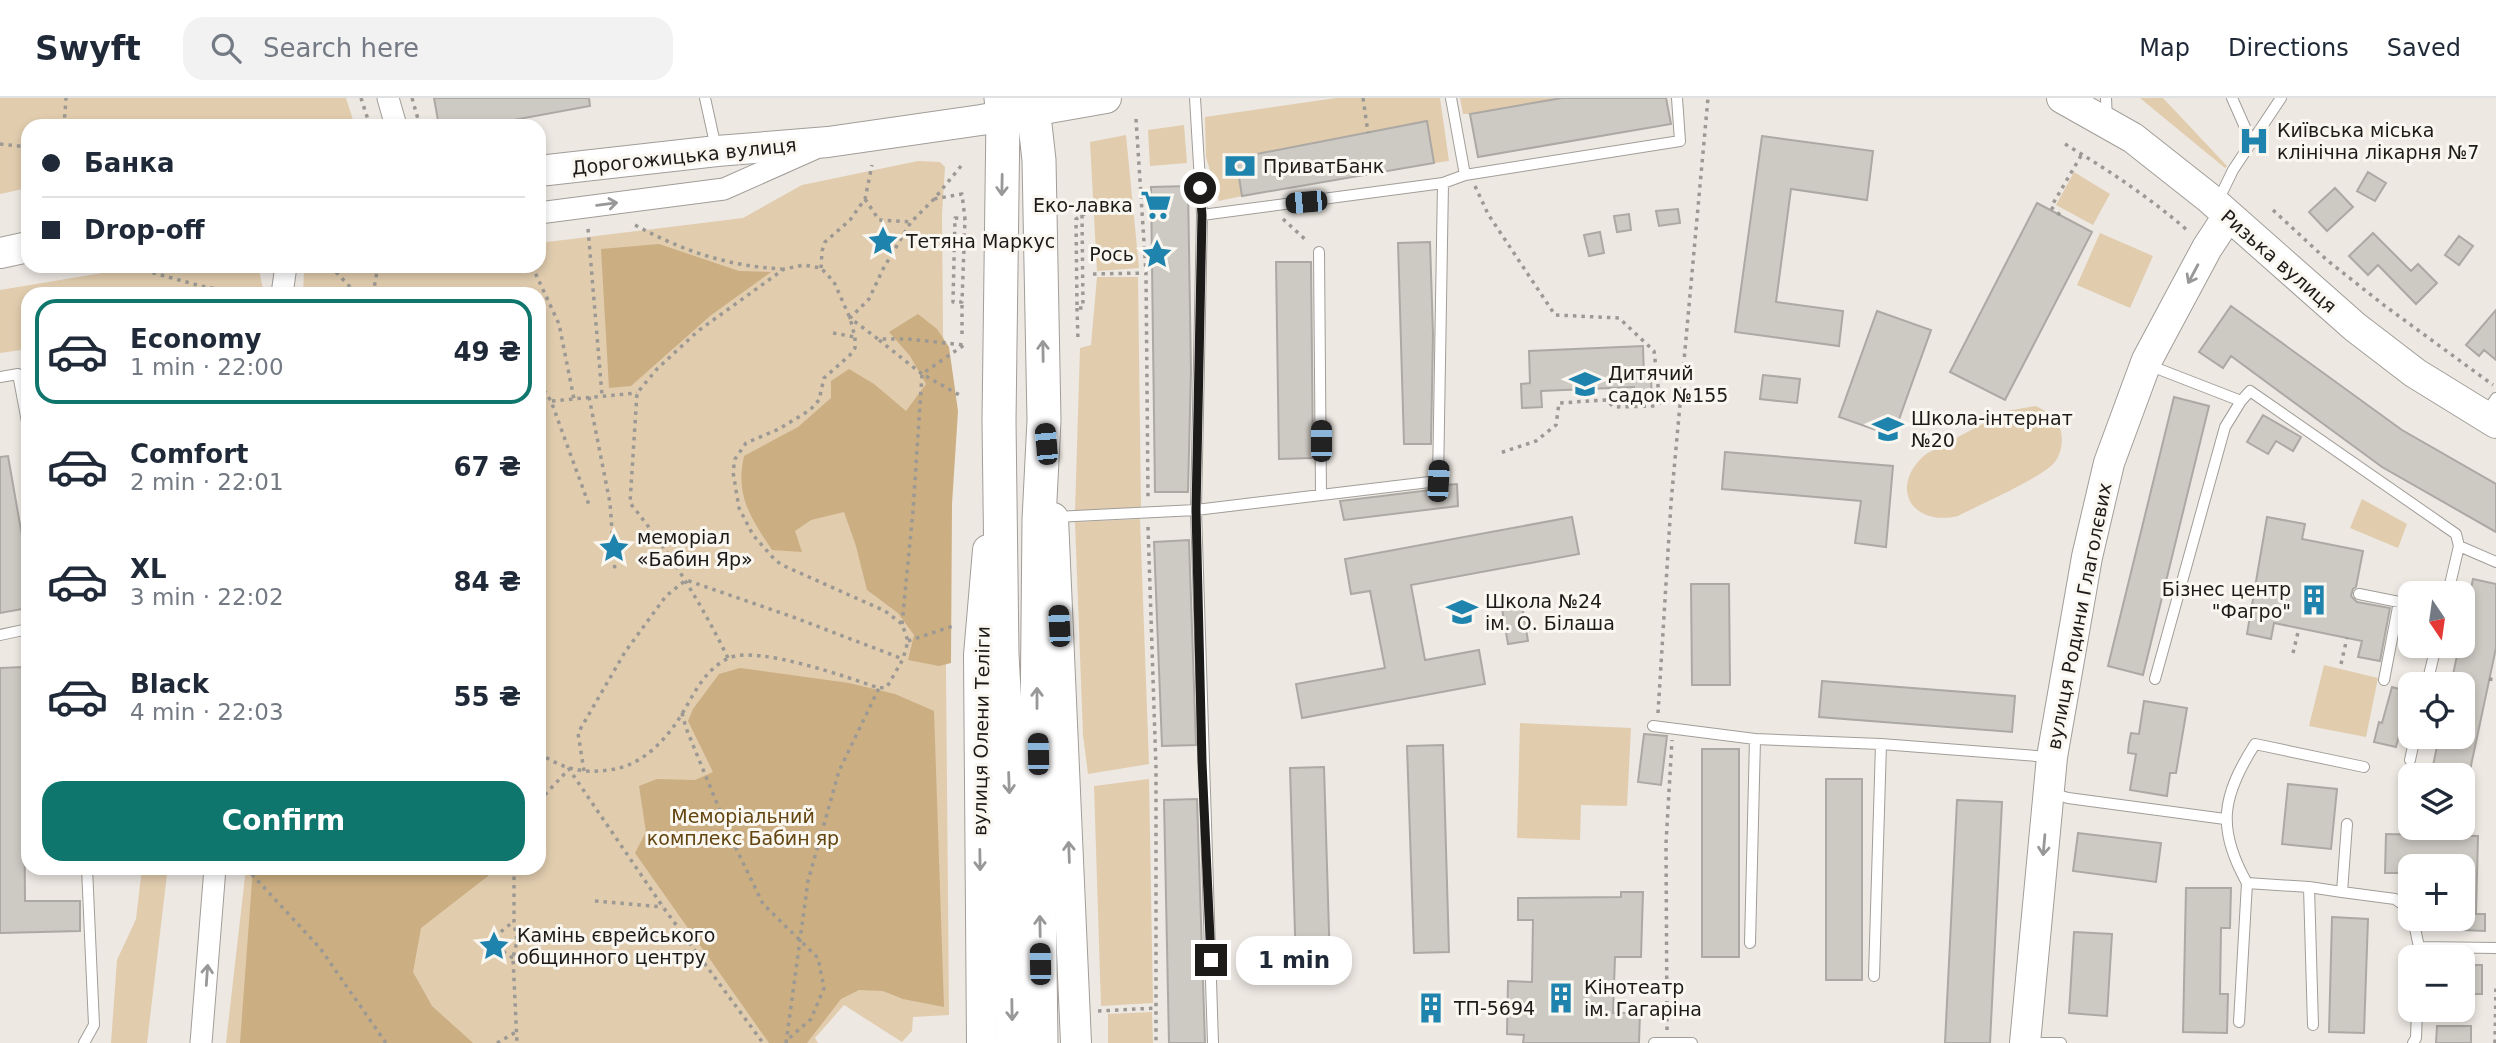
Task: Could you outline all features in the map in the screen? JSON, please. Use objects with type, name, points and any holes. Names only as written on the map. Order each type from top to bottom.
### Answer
[{"type":"main road","points":[[1034,104],[1040,160],[1044,420],[1039,520],[1037,727],[1041,1043]]},
{"type":"main road","name":"вулиця Олени Теліги","points":[[1002,107],[999,421],[1002,654],[1009,785],[1013,1043]]},
{"type":"street","points":[[387,98],[394,119]]},
{"type":"street","name":"Дорогожицька вулиця","points":[[546,170],[828,142],[1002,107],[1106,98]]},
{"type":"street","name":"Ризька вулиця","points":[[2062,98],[2107,110],[2133,138],[2222,210],[2355,327],[2415,373],[2492,412]]},
{"type":"street","name":"Дорогожицька вулиця","points":[[546,212],[724,189],[828,142]]},
{"type":"street","name":"вулиця Родини Глаголєвих","points":[[2025,1043],[2052,757],[2087,557],[2109,463],[2147,360],[2207,248],[2222,210]]},
{"type":"street","points":[[0,253],[21,248]]},
{"type":"street","points":[[1044,420],[1053,517],[1076,1043]]},
{"type":"street","name":"вулиця Олени Теліги","points":[[982,1043],[979,655],[999,421]]},
{"type":"street","points":[[201,1043],[214,875]]},
{"type":"lane","points":[[705,98],[717,151]]},
{"type":"lane","points":[[1195,98],[1202,215],[1196,510],[1213,1043]]},
{"type":"lane","points":[[1451,98],[1467,175]]},
{"type":"lane","points":[[1202,215],[1443,183],[1467,175],[1680,141],[1677,98]]},
{"type":"lane","points":[[2232,98],[2252,143]]},
{"type":"lane","points":[[2222,210],[2233,170],[2281,98]]},
{"type":"lane","points":[[1053,517],[1196,510],[1438,481],[1443,183]]},
{"type":"lane","points":[[1320,252],[1321,495]]},
{"type":"lane","points":[[2147,360],[2156,368],[2241,401]]},
{"type":"lane","points":[[0,377],[18,374],[21,390]]},
{"type":"lane","points":[[2155,679],[2225,427],[2250,391],[2456,534],[2459,546],[2451,581]]},
{"type":"lane","points":[[2459,546],[2496,562]]},
{"type":"lane","points":[[2359,594],[2399,602],[2384,680]]},
{"type":"lane","points":[[0,635],[21,630]]},
{"type":"lane","points":[[1658,726],[1755,739],[1881,744],[2052,757]]},
{"type":"lane","points":[[1750,943],[1755,739]]},
{"type":"lane","points":[[1874,976],[1881,744]]},
{"type":"lane","points":[[2239,1022],[2247,883],[2234,859],[2225,819],[2237,772],[2255,744],[2364,767]]},
{"type":"lane","points":[[2410,760],[2412,749]]},
{"type":"lane","points":[[2049,792],[2068,798],[2225,819]]},
{"type":"lane","points":[[2342,892],[2347,824]]},
{"type":"lane","points":[[84,1043],[94,1025],[88,875]]},
{"type":"lane","points":[[2247,883],[2309,887],[2398,901]]},
{"type":"lane","points":[[2309,887],[2313,1025]]},
{"type":"lane","points":[[2475,949],[2496,948]]},
{"type":"lane","points":[[2413,1043],[2416,1038],[2417,1022]]},
{"type":"lane","points":[[1654,1043],[1692,1043]]},
{"type":"lane","points":[[2042,1043],[2061,1043]]},
{"type":"path","points":[[64,119],[66,98]]},
{"type":"path","points":[[361,98],[368,119]]},
{"type":"path","points":[[412,98],[418,119]]},
{"type":"path","points":[[1363,98],[1368,133]]},
{"type":"path","points":[[1667,1043],[1666,843],[1672,739],[1658,726],[1657,717],[1671,503],[1708,98]]},
{"type":"path","points":[[1136,119],[1146,273],[1148,513],[1156,768],[1156,1043]]},
{"type":"path","points":[[0,144],[21,146]]},
{"type":"path","points":[[2064,144],[2136,188],[2187,230]]},
{"type":"path","points":[[2060,215],[2051,207],[2082,155]]},
{"type":"path","points":[[821,268],[825,242],[850,220],[865,199],[872,165]]},
{"type":"path","points":[[850,318],[869,299],[911,222],[961,166]]},
{"type":"path","points":[[1467,175],[1488,214],[1555,315],[1619,318],[1654,351],[1660,403],[1654,406],[1614,407],[1606,400],[1559,403],[1556,425],[1536,441],[1497,454]]},
{"type":"path","points":[[934,199],[962,194],[965,219],[961,334]]},
{"type":"path","points":[[865,199],[879,220],[911,222]]},
{"type":"path","points":[[1268,206],[1320,252]]},
{"type":"path","points":[[1078,341],[1076,219],[1091,210]]},
{"type":"path","points":[[2273,210],[2328,261],[2496,387]]},
{"type":"path","points":[[962,302],[953,302],[955,218],[965,219]]},
{"type":"path","points":[[635,225],[707,256],[748,267],[784,269],[804,265],[821,268],[834,282],[850,318],[855,348],[828,373],[824,379],[820,400],[810,410],[779,429],[746,443],[735,459],[734,484],[743,519],[775,560],[884,611],[902,624]]},
{"type":"path","points":[[588,229],[602,395]]},
{"type":"path","points":[[728,658],[686,580],[649,525],[630,503],[637,393],[665,361],[698,331],[784,269]]},
{"type":"path","points":[[154,273],[206,287]]},
{"type":"path","points":[[337,273],[350,287]]},
{"type":"path","points":[[1093,274],[1146,273]]},
{"type":"path","points":[[546,296],[559,324],[574,399]]},
{"type":"path","points":[[850,318],[922,374],[963,397]]},
{"type":"path","points":[[833,333],[855,337]]},
{"type":"path","points":[[878,339],[964,345],[922,374]]},
{"type":"path","points":[[546,757],[569,769],[584,771],[616,769],[646,755],[659,744],[705,676],[728,658],[750,656],[804,664],[879,688],[887,687],[903,659],[908,641],[902,624],[922,374]]},
{"type":"path","points":[[551,401],[637,393]]},
{"type":"path","points":[[546,394],[589,505]]},
{"type":"path","points":[[589,397],[610,503],[615,572]]},
{"type":"path","points":[[686,580],[903,659]]},
{"type":"path","points":[[584,771],[578,733],[625,652],[666,596],[686,580]]},
{"type":"path","points":[[908,641],[956,625]]},
{"type":"path","points":[[2293,653],[2300,628]]},
{"type":"path","points":[[2341,664],[2347,638]]},
{"type":"path","points":[[2489,679],[2496,680]]},
{"type":"path","points":[[786,1041],[808,881],[839,771],[879,688]]},
{"type":"path","points":[[682,713],[732,840],[763,904],[818,958],[824,988],[811,1019],[786,1041]]},
{"type":"path","points":[[546,794],[569,769]]},
{"type":"path","points":[[569,769],[663,907],[763,1043]]},
{"type":"path","points":[[252,875],[320,948],[386,1043]]},
{"type":"path","points":[[514,875],[514,922],[517,941],[513,958],[516,1043]]},
{"type":"path","points":[[595,901],[663,907]]},
{"type":"path","points":[[513,958],[500,949],[497,942],[503,928],[514,922]]},
{"type":"path","points":[[2495,1043],[2496,984]]},
{"type":"path","points":[[1098,1011],[1157,1008]]},
{"type":"path","points":[[497,1043],[516,1032]]},
{"type":"green space","points":[[0,98],[346,98],[353,119],[21,119],[21,190],[0,194]]},
{"type":"green space","points":[[1336,98],[1440,98],[1449,161],[1434,163],[1427,121],[1236,158],[1242,196],[1219,201],[1206,157],[1205,117]]},
{"type":"green space","points":[[1460,98],[1562,98],[1463,114]]},
{"type":"green space","points":[[2140,98],[2163,98],[2227,166],[2225,168]]},
{"type":"green space","points":[[1184,125],[1187,163],[1150,166],[1148,130]]},
{"type":"green space","points":[[1126,135],[1139,268],[1097,271],[1090,142]]},
{"type":"green space","name":"Меморіальний комплекс Бабин яр","points":[[918,161],[940,162],[945,167],[942,214],[949,1015],[913,1017],[912,1031],[902,1042],[844,1005],[815,1038],[818,1043],[226,1043],[245,875],[546,875],[546,287],[303,287],[304,273],[546,273],[546,242],[743,218],[802,185]]},
{"type":"green space","points":[[2074,172],[2110,194],[2093,225],[2056,205]]},
{"type":"green space","points":[[2100,233],[2153,256],[2130,308],[2077,285]]},
{"type":"green space","points":[[659,244],[739,271],[771,272],[710,316],[631,386],[609,388],[601,249]]},
{"type":"green space","points":[[102,273],[260,273],[263,287],[21,287],[21,350],[0,353],[0,290]]},
{"type":"green space","points":[[1097,277],[1138,277],[1141,508],[1075,512],[1080,348],[1091,345]]},
{"type":"green space","points":[[918,314],[937,329],[949,347],[958,411],[952,504],[951,663],[939,666],[908,660],[914,635],[898,613],[867,590],[844,512],[811,520],[795,531],[802,552],[772,550],[747,506],[742,483],[744,456],[798,427],[831,398],[831,381],[849,369],[874,384],[906,411],[926,384],[910,356],[889,332]]},
{"type":"green space","points":[[2036,406],[2052,416],[2061,432],[2062,445],[2054,463],[2023,483],[1958,516],[1942,518],[1917,510],[1907,491],[1908,479],[1926,454],[2007,411]]},
{"type":"green space","points":[[2362,499],[2407,524],[2398,548],[2350,528]]},
{"type":"green space","points":[[1140,519],[1149,764],[1088,774],[1083,735],[1075,522]]},
{"type":"green space","points":[[2324,665],[2378,678],[2366,737],[2309,726]]},
{"type":"green space","points":[[740,668],[849,683],[895,694],[934,711],[944,1007],[903,999],[883,991],[859,990],[841,999],[807,1043],[769,1043],[635,853],[646,832],[639,786],[657,779],[695,780],[713,772],[688,721],[693,709],[719,674]]},
{"type":"green space","points":[[1520,723],[1631,728],[1627,806],[1581,805],[1580,840],[1517,838]]},
{"type":"green space","points":[[1149,779],[1153,1003],[1101,1006],[1094,786]]},
{"type":"green space","points":[[141,875],[167,875],[147,1043],[111,1043],[117,960],[136,919]]},
{"type":"green space","points":[[252,875],[488,875],[421,928],[413,972],[432,1006],[473,1043],[240,1043]]},
{"type":"green space","points":[[1152,1012],[1153,1043],[1108,1043],[1108,1014]]},
{"type":"building","points":[[434,98],[589,98],[590,106],[519,119],[438,119]]},
{"type":"building","points":[[1562,98],[1666,98],[1671,124],[1478,157],[1470,114]]},
{"type":"building","points":[[1427,121],[1434,163],[1242,196],[1236,158]]},
{"type":"building","points":[[1762,136],[1873,151],[1867,200],[1791,189],[1776,302],[1843,311],[1839,346],[1735,332]]},
{"type":"building","points":[[2368,172],[2386,183],[2375,201],[2357,191]]},
{"type":"building","points":[[1188,186],[1191,371],[1188,492],[1155,492],[1151,187]]},
{"type":"building","points":[[2335,188],[2353,207],[2327,231],[2309,212]]},
{"type":"building","points":[[2037,203],[2092,232],[2005,400],[1950,372]]},
{"type":"building","points":[[1678,209],[1680,223],[1659,226],[1656,211]]},
{"type":"building","points":[[1629,214],[1631,230],[1617,232],[1614,216]]},
{"type":"building","points":[[1600,232],[1604,253],[1589,256],[1584,235]]},
{"type":"building","points":[[2373,233],[2411,271],[2418,264],[2437,283],[2416,304],[2378,265],[2368,275],[2349,256]]},
{"type":"building","points":[[2459,236],[2473,246],[2459,265],[2445,255]]},
{"type":"building","points":[[1430,242],[1433,334],[1431,444],[1404,444],[1398,243]]},
{"type":"building","points":[[1276,262],[1311,262],[1313,458],[1279,459]]},
{"type":"building","points":[[2231,306],[2402,430],[2496,484],[2496,532],[2382,467],[2231,356],[2223,368],[2199,352]]},
{"type":"building","points":[[2496,310],[2496,360],[2484,350],[2479,356],[2466,345]]},
{"type":"building","points":[[1877,311],[1931,330],[1893,436],[1839,417]]},
{"type":"building","points":[[1643,346],[1644,378],[1651,378],[1652,402],[1635,402],[1634,387],[1541,391],[1542,407],[1522,408],[1521,384],[1530,383],[1529,351]]},
{"type":"building","points":[[1763,375],[1800,379],[1797,403],[1760,399]]},
{"type":"building","points":[[2174,397],[2209,406],[2143,675],[2108,666]]},
{"type":"building","points":[[2263,415],[2301,437],[2293,451],[2276,441],[2268,454],[2247,442]]},
{"type":"building","points":[[1725,452],[1893,466],[1886,547],[1855,543],[1861,501],[1722,489]]},
{"type":"building","points":[[8,456],[21,530],[21,609],[0,613],[0,457]]},
{"type":"building","points":[[1457,484],[1458,506],[1344,520],[1340,501],[1439,489],[1445,485]]},
{"type":"building","points":[[1572,517],[1579,554],[1411,585],[1425,660],[1479,650],[1485,684],[1302,718],[1296,684],[1385,668],[1370,591],[1351,594],[1345,559]]},
{"type":"building","name":"Бізнес центр \"Фагро\"","points":[[2267,517],[2305,524],[2302,539],[2363,551],[2356,587],[2351,596],[2357,602],[2390,608],[2380,661],[2358,657],[2362,641],[2274,623],[2271,639],[2247,634]]},
{"type":"building","points":[[1189,540],[1196,745],[1162,746],[1154,542]]},
{"type":"building","points":[[2473,579],[2496,584],[2496,648],[2475,747],[2475,672],[2454,672],[2456,658],[2475,658],[2475,581]]},
{"type":"building","points":[[1691,584],[1729,584],[1730,685],[1692,685]]},
{"type":"building","points":[[1521,600],[1528,641],[1508,644],[1501,603]]},
{"type":"building","points":[[21,667],[21,875],[25,875],[25,901],[80,901],[80,931],[0,933],[0,668]]},
{"type":"building","points":[[1822,681],[2015,696],[2012,732],[1819,717]]},
{"type":"building","points":[[2392,687],[2398,689],[2396,747],[2374,742],[2379,722],[2382,723]]},
{"type":"building","points":[[2144,701],[2187,708],[2176,773],[2170,773],[2167,796],[2130,790],[2136,754],[2128,753],[2129,743],[2131,733],[2139,734]]},
{"type":"building","points":[[1644,734],[1667,736],[1661,785],[1638,782]]},
{"type":"building","points":[[1443,745],[1449,952],[1414,953],[1407,746]]},
{"type":"building","points":[[1702,749],[1739,749],[1739,957],[1702,957]]},
{"type":"building","points":[[2436,749],[2475,749],[2472,763],[2434,763]]},
{"type":"building","points":[[1324,767],[1330,965],[1296,966],[1290,768]]},
{"type":"building","points":[[1826,779],[1862,779],[1862,980],[1826,980]]},
{"type":"building","points":[[2288,784],[2337,789],[2331,849],[2282,844]]},
{"type":"building","points":[[1197,799],[1205,1043],[1169,1043],[1164,800]]},
{"type":"building","points":[[1957,800],[2002,802],[1990,1043],[1945,1043]]},
{"type":"building","points":[[2078,833],[2161,843],[2156,882],[2073,871]]},
{"type":"building","points":[[2386,834],[2398,834],[2398,840],[2475,840],[2475,836],[2478,836],[2476,914],[2485,914],[2485,931],[2475,931],[2475,854],[2398,854],[2398,873],[2385,873]]},
{"type":"building","points":[[2186,888],[2231,888],[2230,928],[2221,928],[2220,994],[2228,994],[2227,1033],[2183,1032]]},
{"type":"building","points":[[1621,892],[1643,892],[1641,957],[1615,957],[1613,1013],[1640,1013],[1639,1043],[1523,1043],[1524,1035],[1507,1034],[1508,981],[1532,982],[1533,920],[1518,920],[1518,898],[1621,897]]},
{"type":"building","points":[[2332,917],[2368,919],[2364,1033],[2329,1032]]},
{"type":"building","points":[[2074,932],[2112,934],[2107,1016],[2069,1013]]},
{"type":"building","points":[[2475,965],[2482,965],[2482,994],[2475,994]]},
{"type":"building","name":"ТП-5694","points":[[1440,992],[1441,1023],[1422,1023],[1421,993]]},
{"type":"building","points":[[2437,1026],[2471,1026],[2471,1043],[2436,1043]]},
{"type":"place","name":"Київська міська клінічна лікарня №7","points":[[2254,141]]},
{"type":"place","name":"ПриватБанк","points":[[1240,166]]},
{"type":"place","name":"Еко-лавка","points":[[1156,205]]},
{"type":"place","name":"Тетяна Маркус","points":[[883,241]]},
{"type":"place","name":"Рось","points":[[1157,254]]},
{"type":"place","name":"Дитячий садок №155","points":[[1585,384]]},
{"type":"place","name":"Школа-інтернат №20","points":[[1888,429]]},
{"type":"place","name":"меморіал «Бабин Яр»","points":[[614,548]]},
{"type":"place","name":"Бізнес центр \"Фагро\"","points":[[2314,600]]},
{"type":"place","name":"Школа №24 ім. О. Білаша","points":[[1462,612]]},
{"type":"place","name":"Камінь єврейського общинного центру","points":[[494,946]]},
{"type":"place","name":"Кінотеатр ім. Гагаріна","points":[[1561,998]]},
{"type":"place","name":"ТП-5694","points":[[1431,1008]]},
{"type":"route","points":[[1200,188],[1202,215],[1196,510],[1202,762],[1211,960]]}]
